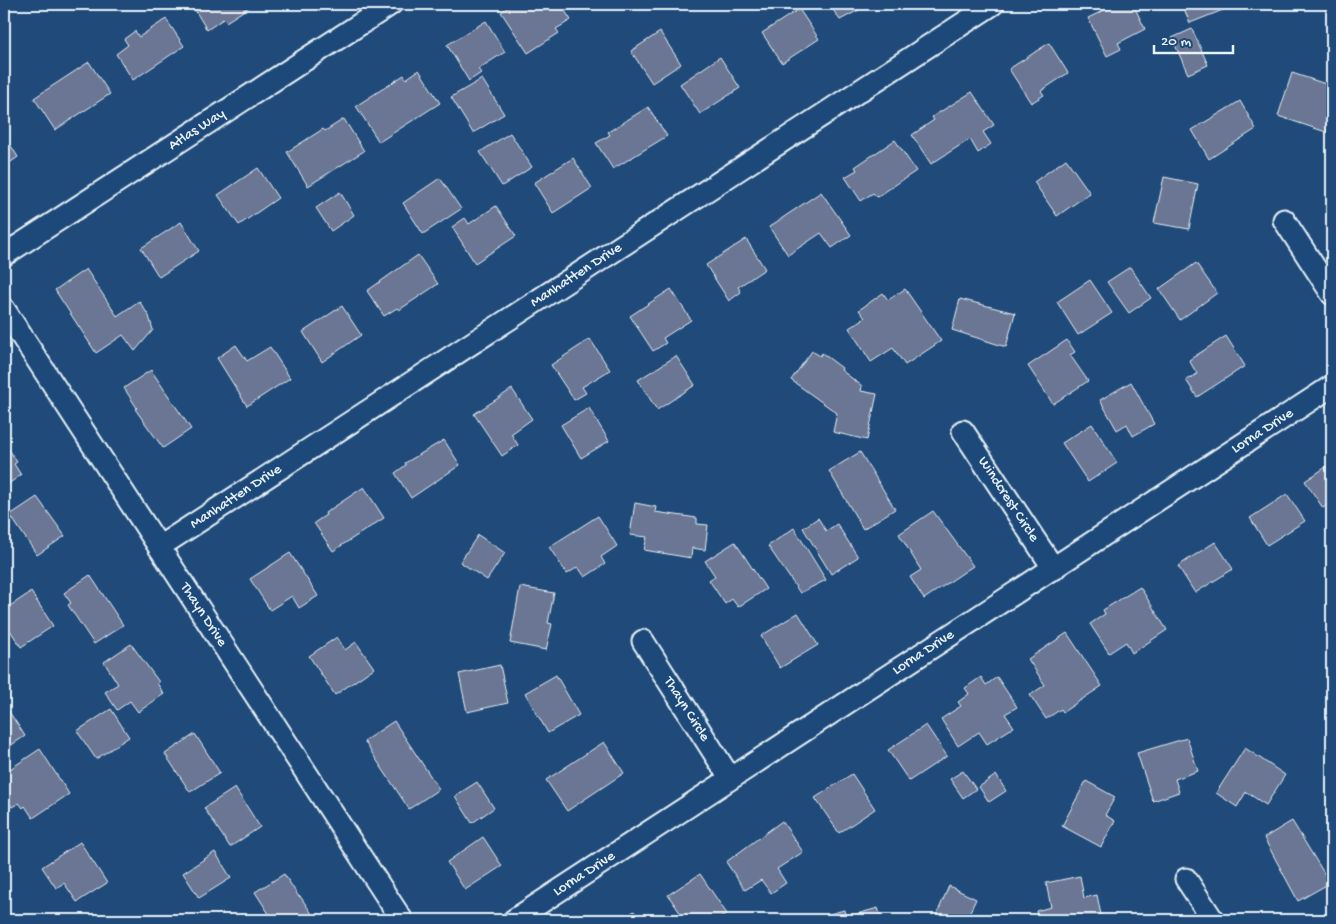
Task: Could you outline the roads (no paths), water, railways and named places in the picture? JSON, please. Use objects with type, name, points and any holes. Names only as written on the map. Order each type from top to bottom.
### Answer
[{"type":"street","name":"Atlas Way","points":[[4,255],[391,4]]},
{"type":"street","name":"Manhatten Drive","points":[[159,547],[993,4]]},
{"type":"street","points":[[1284,220],[1332,294]]},
{"type":"street","name":"Thayn Drive","points":[[4,309],[402,920]]},
{"type":"street","name":"Lorna Drive","points":[[514,920],[1332,386]]},
{"type":"street","name":"Windcrest Circle","points":[[964,431],[1054,569]]},
{"type":"street","name":"Thayn Circle","points":[[643,641],[730,778]]},
{"type":"street","points":[[1186,879],[1213,920]]}]
